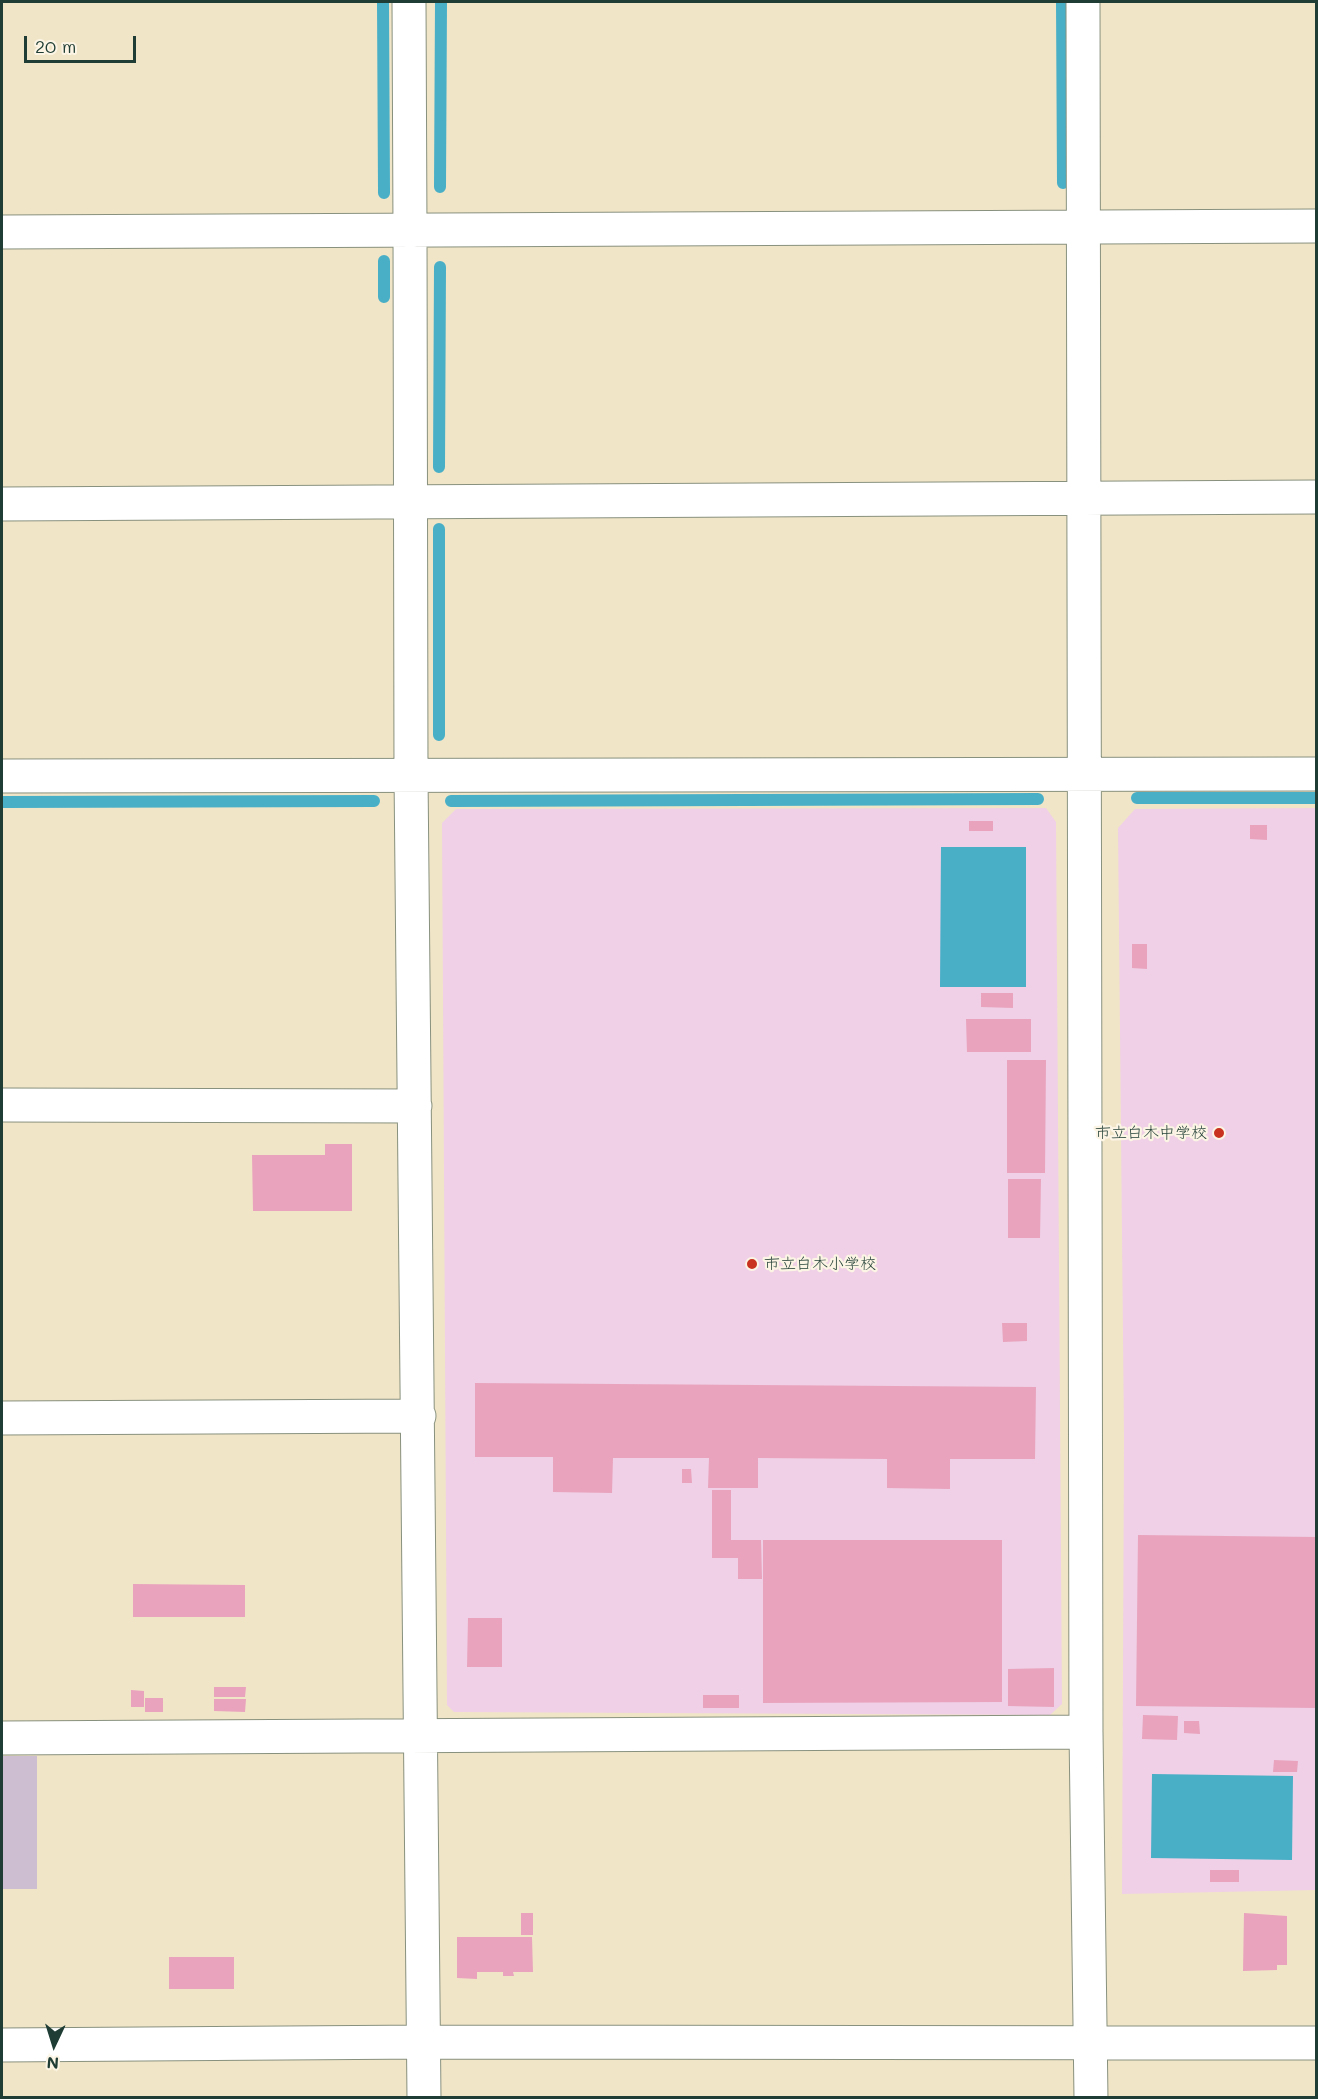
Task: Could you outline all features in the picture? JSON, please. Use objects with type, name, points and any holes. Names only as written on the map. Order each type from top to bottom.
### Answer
[{"type":"street","points":[[409,2],[411,774],[426,2042],[424,2097]]},
{"type":"street","points":[[1083,2],[1086,1732],[1091,2097]]},
{"type":"street","points":[[2,232],[1317,226]]},
{"type":"street","points":[[2,504],[1317,497]]},
{"type":"street","points":[[2,776],[1317,774]]},
{"type":"street","points":[[2,1105],[415,1106]]},
{"type":"street","points":[[2,1418],[419,1416]]},
{"type":"street","points":[[2,1738],[1086,1732]]},
{"type":"street","points":[[2,2046],[426,2042],[1090,2045],[1317,2043]]},
{"type":"shaded area","name":"市立白木小学校","points":[[1046,808],[1056,822],[1062,1704],[1050,1715],[454,1712],[447,1705],[442,823],[456,809]]},
{"type":"shaded area","name":"市立白木中学校","points":[[1316,808],[1316,1890],[1122,1894],[1124,1438],[1118,828],[1135,809]]},
{"type":"shaded area","points":[[2,1756],[37,1756],[37,1889],[2,1889]]},
{"type":"water","points":[[941,847],[1026,847],[1026,987],[940,987]]},
{"type":"water","points":[[1152,1774],[1293,1776],[1292,1860],[1151,1858]]},
{"type":"building","points":[[969,821],[993,821],[993,831],[969,831]]},
{"type":"building","points":[[1250,825],[1267,825],[1267,840],[1250,839]]},
{"type":"building","points":[[1132,944],[1147,944],[1147,969],[1132,968]]},
{"type":"building","points":[[981,993],[1013,993],[1013,1008],[981,1007]]},
{"type":"building","points":[[966,1019],[1031,1019],[1031,1052],[967,1052]]},
{"type":"building","points":[[1007,1060],[1046,1060],[1045,1173],[1007,1173]]},
{"type":"building","points":[[325,1144],[352,1144],[352,1211],[253,1211],[252,1155],[325,1155]]},
{"type":"building","points":[[1008,1179],[1041,1179],[1040,1238],[1008,1238]]},
{"type":"building","points":[[1002,1323],[1027,1323],[1027,1341],[1003,1342]]},
{"type":"building","points":[[475,1383],[1036,1387],[1035,1459],[950,1459],[950,1489],[887,1488],[887,1459],[758,1458],[758,1488],[708,1488],[709,1458],[613,1458],[612,1493],[553,1492],[553,1457],[475,1457]]},
{"type":"building","points":[[682,1469],[691,1469],[692,1483],[682,1483]]},
{"type":"building","points":[[712,1490],[731,1490],[731,1540],[761,1540],[762,1579],[738,1579],[738,1558],[712,1558]]},
{"type":"building","points":[[1138,1535],[1316,1537],[1316,1708],[1136,1706]]},
{"type":"building","points":[[763,1540],[1002,1540],[1002,1702],[763,1703]]},
{"type":"building","points":[[133,1584],[245,1585],[245,1617],[133,1617]]},
{"type":"building","points":[[468,1618],[502,1618],[502,1667],[467,1667]]},
{"type":"building","points":[[1054,1668],[1054,1707],[1008,1706],[1008,1669]]},
{"type":"building","points":[[214,1687],[246,1687],[245,1697],[214,1697]]},
{"type":"building","points":[[131,1690],[144,1691],[144,1707],[131,1707]]},
{"type":"building","points":[[703,1695],[739,1695],[739,1708],[703,1708]]},
{"type":"building","points":[[145,1698],[163,1698],[163,1712],[145,1712]]},
{"type":"building","points":[[214,1699],[246,1699],[245,1712],[214,1711]]},
{"type":"building","points":[[1143,1715],[1178,1716],[1177,1740],[1142,1739]]},
{"type":"building","points":[[1184,1721],[1199,1721],[1200,1734],[1184,1733]]},
{"type":"building","points":[[1274,1760],[1298,1761],[1297,1772],[1273,1772]]},
{"type":"building","points":[[1210,1870],[1239,1870],[1239,1882],[1210,1882]]},
{"type":"building","points":[[521,1913],[533,1913],[533,1935],[521,1935]]},
{"type":"building","points":[[1244,1913],[1287,1916],[1287,1965],[1277,1965],[1277,1970],[1243,1971]]},
{"type":"building","points":[[457,1937],[532,1937],[533,1972],[513,1972],[514,1976],[503,1976],[503,1972],[477,1972],[477,1979],[457,1978]]},
{"type":"building","points":[[169,1957],[234,1957],[234,1989],[169,1989]]},
{"type":"waterway","points":[[383,2],[384,193]]},
{"type":"waterway","points":[[440,187],[441,2]]},
{"type":"waterway","points":[[1062,2],[1063,183]]},
{"type":"waterway","points":[[384,261],[384,297]]},
{"type":"waterway","points":[[439,467],[440,267]]},
{"type":"waterway","points":[[439,529],[439,735]]},
{"type":"waterway","points":[[1137,798],[1316,798]]},
{"type":"waterway","points":[[451,801],[1038,799]]},
{"type":"waterway","points":[[2,802],[374,801]]},
{"type":"place","name":"市立白木中学校","points":[[1219,1133]]},
{"type":"place","name":"市立白木小学校","points":[[752,1264]]}]
